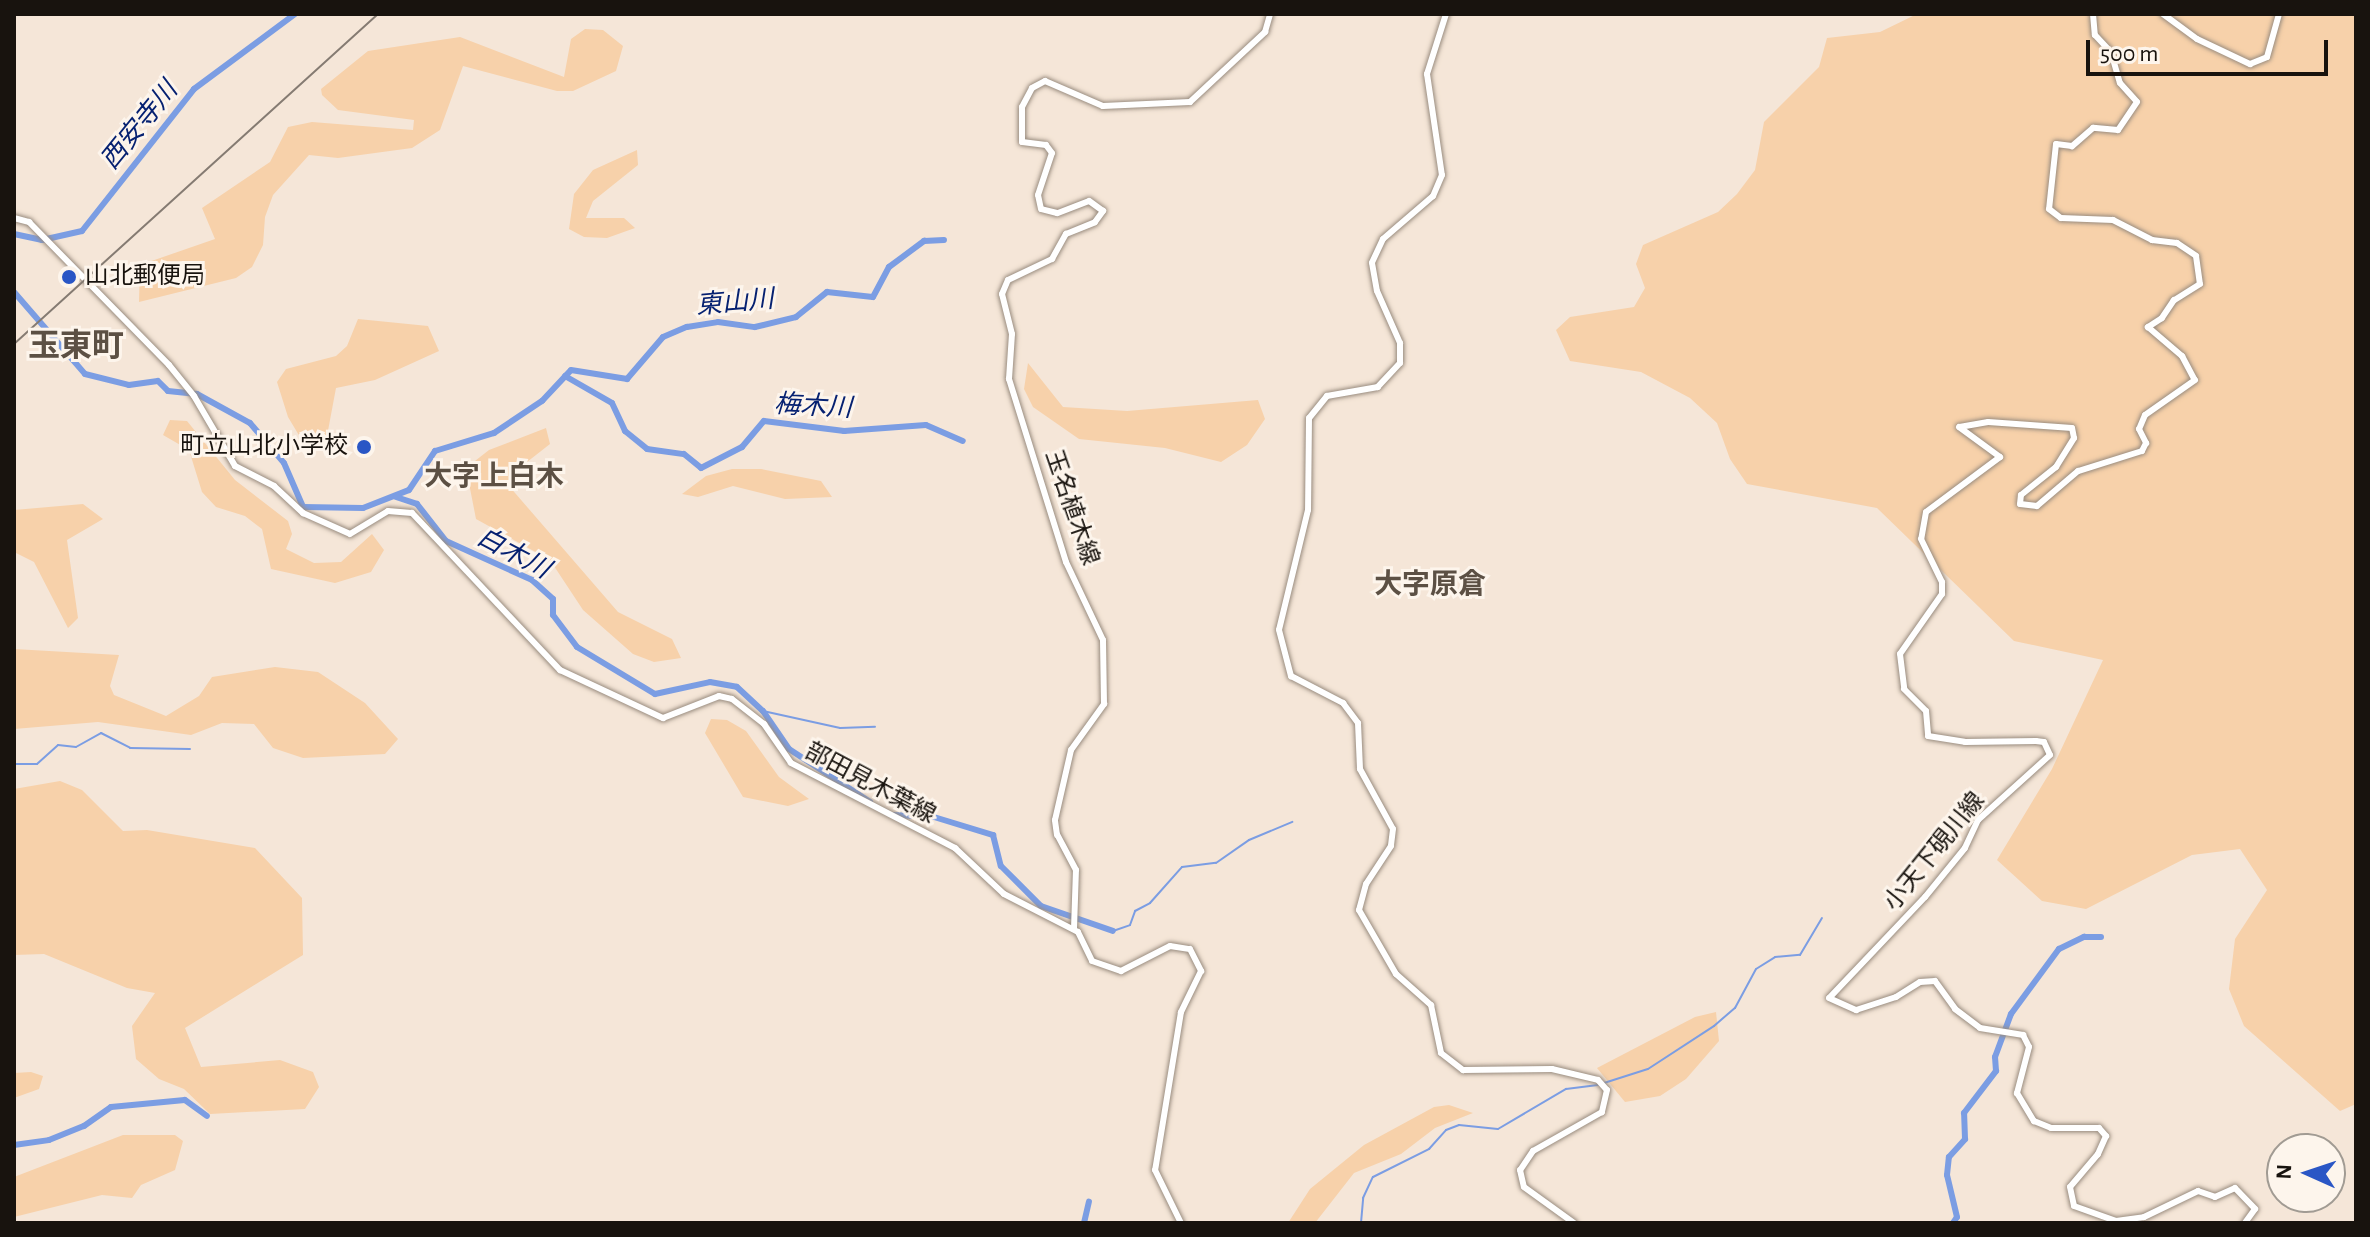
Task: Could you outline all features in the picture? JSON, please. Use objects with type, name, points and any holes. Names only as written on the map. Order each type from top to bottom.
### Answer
[{"type":"main road","name":"玉名植木線","points":[[1075,924],[1076,870],[1055,820],[1071,750],[1104,704],[1103,640],[1066,562],[1009,379],[1012,334],[1002,294],[1008,280],[1052,259],[1066,234],[1095,222],[1103,211],[1089,201],[1057,213],[1041,209],[1038,195],[1052,153],[1046,145],[1022,142],[1022,107],[1032,88],[1045,81],[1103,106],[1190,102],[1265,32],[1270,14]]},
{"type":"main road","points":[[1446,14],[1427,74],[1442,175],[1433,196],[1383,239],[1372,263],[1377,291],[1400,343],[1400,363],[1378,387],[1327,396],[1309,418],[1308,510],[1279,630],[1291,676],[1343,703],[1358,723],[1360,769],[1393,829],[1386,857],[1366,884],[1359,910],[1396,974],[1431,1005],[1441,1053],[1463,1070],[1552,1069],[1598,1080],[1607,1090],[1602,1112],[1533,1151],[1520,1170],[1524,1187],[1574,1223]]},
{"type":"main road","name":"小天下硯川線","points":[[2093,14],[2095,35],[2111,52],[2120,83],[2137,102],[2118,130],[2093,128],[2072,146],[2056,144],[2049,209],[2061,218],[2113,220],[2152,240],[2177,243],[2196,256],[2200,284],[2174,300],[2162,318],[2148,327],[2182,356],[2195,380],[2145,415],[2139,429],[2146,443],[2142,451],[2071,474],[2037,506],[2020,504],[2021,495],[2056,467],[2074,438],[2072,428],[1988,422],[1959,427],[2000,457],[1926,512],[1921,539],[1942,582],[1942,594],[1900,654],[1904,689],[1926,711],[1928,736],[1965,742],[2044,742],[2050,755],[1978,820],[1965,848],[1925,897],[1829,998],[1856,1010],[1896,997],[1920,982],[1935,981],[1967,1020],[2027,1040],[2017,1093],[2034,1121],[2051,1128],[2099,1128],[2106,1136],[2098,1154],[2070,1187],[2074,1206],[2116,1221],[2144,1217],[2198,1191],[2215,1197],[2235,1188],[2255,1209],[2245,1223]]},
{"type":"main road","points":[[2163,14],[2197,39],[2250,64],[2267,57],[2279,14]]},
{"type":"main road","name":"部田見木葉線","points":[[14,218],[29,222],[192,394],[235,466],[274,486],[290,504],[335,532],[356,532],[388,511],[417,517],[570,677],[663,718],[719,696],[732,699],[764,724],[791,763],[955,848],[1004,894],[1075,924]]},
{"type":"main road","points":[[1075,924],[1092,961],[1116,970],[1149,953],[1182,945],[1199,963],[1200,977],[1181,1012],[1155,1170],[1181,1223]]},
{"type":"shaded area","points":[[1917,14],[2356,14],[2356,1104],[2340,1111],[2244,1026],[2229,989],[2235,939],[2267,890],[2240,849],[2192,855],[2086,909],[2042,901],[1997,860],[2052,769],[2103,660],[2014,641],[1877,508],[1747,484],[1730,459],[1717,423],[1690,398],[1641,372],[1570,361],[1556,330],[1570,317],[1634,307],[1645,288],[1636,264],[1643,245],[1718,212],[1737,194],[1755,170],[1764,122],[1819,67],[1827,38],[1880,32]]},
{"type":"shaded area","points":[[585,29],[603,30],[623,46],[616,71],[573,91],[557,91],[463,66],[440,130],[412,148],[338,158],[309,155],[273,195],[265,217],[263,245],[252,267],[236,278],[139,302],[140,265],[215,239],[202,208],[270,162],[288,127],[312,122],[413,130],[414,120],[338,110],[322,95],[321,89],[368,51],[460,37],[564,77],[571,39]]},
{"type":"shaded area","points":[[637,150],[638,165],[593,201],[586,218],[624,218],[635,228],[607,238],[584,237],[569,229],[574,194],[593,170]]},
{"type":"shaded area","points":[[358,319],[428,326],[439,351],[375,380],[336,388],[327,436],[320,449],[306,447],[288,417],[277,382],[286,369],[336,356],[347,346]]},
{"type":"shaded area","points":[[1028,363],[1063,407],[1127,411],[1258,400],[1265,419],[1247,445],[1221,462],[1165,448],[1079,439],[1033,407],[1024,389]]},
{"type":"shaded area","points":[[170,420],[187,421],[235,480],[288,521],[292,534],[286,549],[314,563],[341,562],[372,534],[384,550],[371,572],[335,583],[271,569],[262,529],[245,516],[216,507],[202,492],[189,450],[163,435]]},
{"type":"shaded area","points":[[546,428],[550,444],[513,473],[509,486],[618,612],[672,639],[681,658],[654,662],[633,654],[583,610],[550,560],[476,519],[466,468],[489,450]]},
{"type":"shaded area","points":[[732,469],[761,469],[821,481],[832,497],[785,499],[733,486],[698,497],[682,494],[706,476]]},
{"type":"shaded area","points":[[83,504],[103,519],[67,540],[78,618],[68,628],[34,562],[14,552],[14,510]]},
{"type":"shaded area","points":[[14,649],[119,655],[110,686],[114,695],[166,716],[199,696],[212,677],[275,667],[318,672],[365,703],[398,739],[385,754],[303,758],[273,748],[254,724],[222,723],[191,735],[98,722],[14,729]]},
{"type":"shaded area","points":[[711,719],[727,720],[746,731],[779,777],[809,799],[788,806],[743,797],[705,733]]},
{"type":"shaded area","points":[[60,781],[82,790],[123,831],[147,830],[255,848],[302,898],[303,955],[185,1028],[201,1067],[280,1060],[313,1072],[319,1087],[305,1109],[210,1114],[184,1089],[159,1079],[136,1059],[132,1026],[155,993],[127,988],[44,954],[14,955],[14,789]]},
{"type":"shaded area","points":[[1716,1012],[1719,1041],[1686,1079],[1660,1096],[1625,1102],[1597,1068],[1695,1017]]},
{"type":"shaded area","points":[[31,1072],[43,1076],[39,1089],[14,1098],[14,1073]]},
{"type":"shaded area","points":[[1449,1105],[1473,1113],[1435,1128],[1401,1154],[1354,1173],[1315,1223],[1288,1223],[1310,1189],[1364,1145],[1434,1107]]},
{"type":"shaded area","points":[[123,1135],[175,1135],[183,1141],[175,1170],[141,1185],[132,1198],[102,1195],[14,1217],[14,1177]]},
{"type":"waterway","name":"西安寺川","points":[[14,234],[42,240],[82,231],[194,89],[295,14]]},
{"type":"waterway","name":"東山川","points":[[14,292],[85,374],[129,385],[158,381],[168,391],[197,394],[250,423],[284,463],[303,507],[363,508],[409,490],[435,451],[494,433],[542,401],[571,370],[627,379],[663,337],[687,327],[718,322],[755,327],[796,317],[827,292],[873,297],[889,267],[924,241],[944,240]]},
{"type":"waterway","name":"梅木川","points":[[565,376],[612,403],[625,431],[647,449],[684,454],[701,468],[742,447],[764,421],[844,431],[926,425],[963,441]]},
{"type":"waterway","name":"白木川","points":[[396,497],[417,504],[446,541],[532,580],[553,599],[553,615],[577,647],[655,694],[710,682],[737,687],[763,711],[789,749],[870,802]]},
{"type":"waterway","points":[[763,711],[840,728],[875,727]]},
{"type":"waterway","points":[[14,764],[37,764],[58,745],[76,747],[101,733],[130,748],[190,749]]},
{"type":"waterway","name":"白木川","points":[[894,815],[934,817],[993,835],[1001,866],[1041,906],[1113,931]]},
{"type":"waterway","points":[[1113,931],[1130,925],[1135,911],[1150,903],[1182,867],[1216,863],[1249,840],[1292,822]]},
{"type":"waterway","points":[[1604,1083],[1648,1069],[1714,1026],[1735,1008],[1756,969],[1775,957],[1800,955],[1822,918]]},
{"type":"waterway","points":[[1953,1223],[1957,1217],[1947,1175],[1949,1157],[1965,1139],[1964,1113],[1996,1071],[1995,1057],[2011,1014],[2059,949],[2084,937],[2101,937]]},
{"type":"waterway","points":[[1361,1223],[1363,1198],[1373,1177],[1429,1149],[1446,1130],[1459,1125],[1498,1129],[1566,1089],[1598,1085]]},
{"type":"waterway","points":[[14,1145],[49,1140],[84,1126],[111,1107],[185,1100],[207,1116]]},
{"type":"waterway","points":[[1084,1223],[1089,1202]]},
{"type":"railway","points":[[14,344],[378,14]]},
{"type":"place","name":"山北郵便局","points":[[69,277]]},
{"type":"place","name":"町立山北小学校","points":[[364,447]]},
{"type":"district","name":"玉東町","points":[[76,346]]},
{"type":"district","name":"大字上白木","points":[[494,477]]},
{"type":"district","name":"大字原倉","points":[[1430,585]]}]
